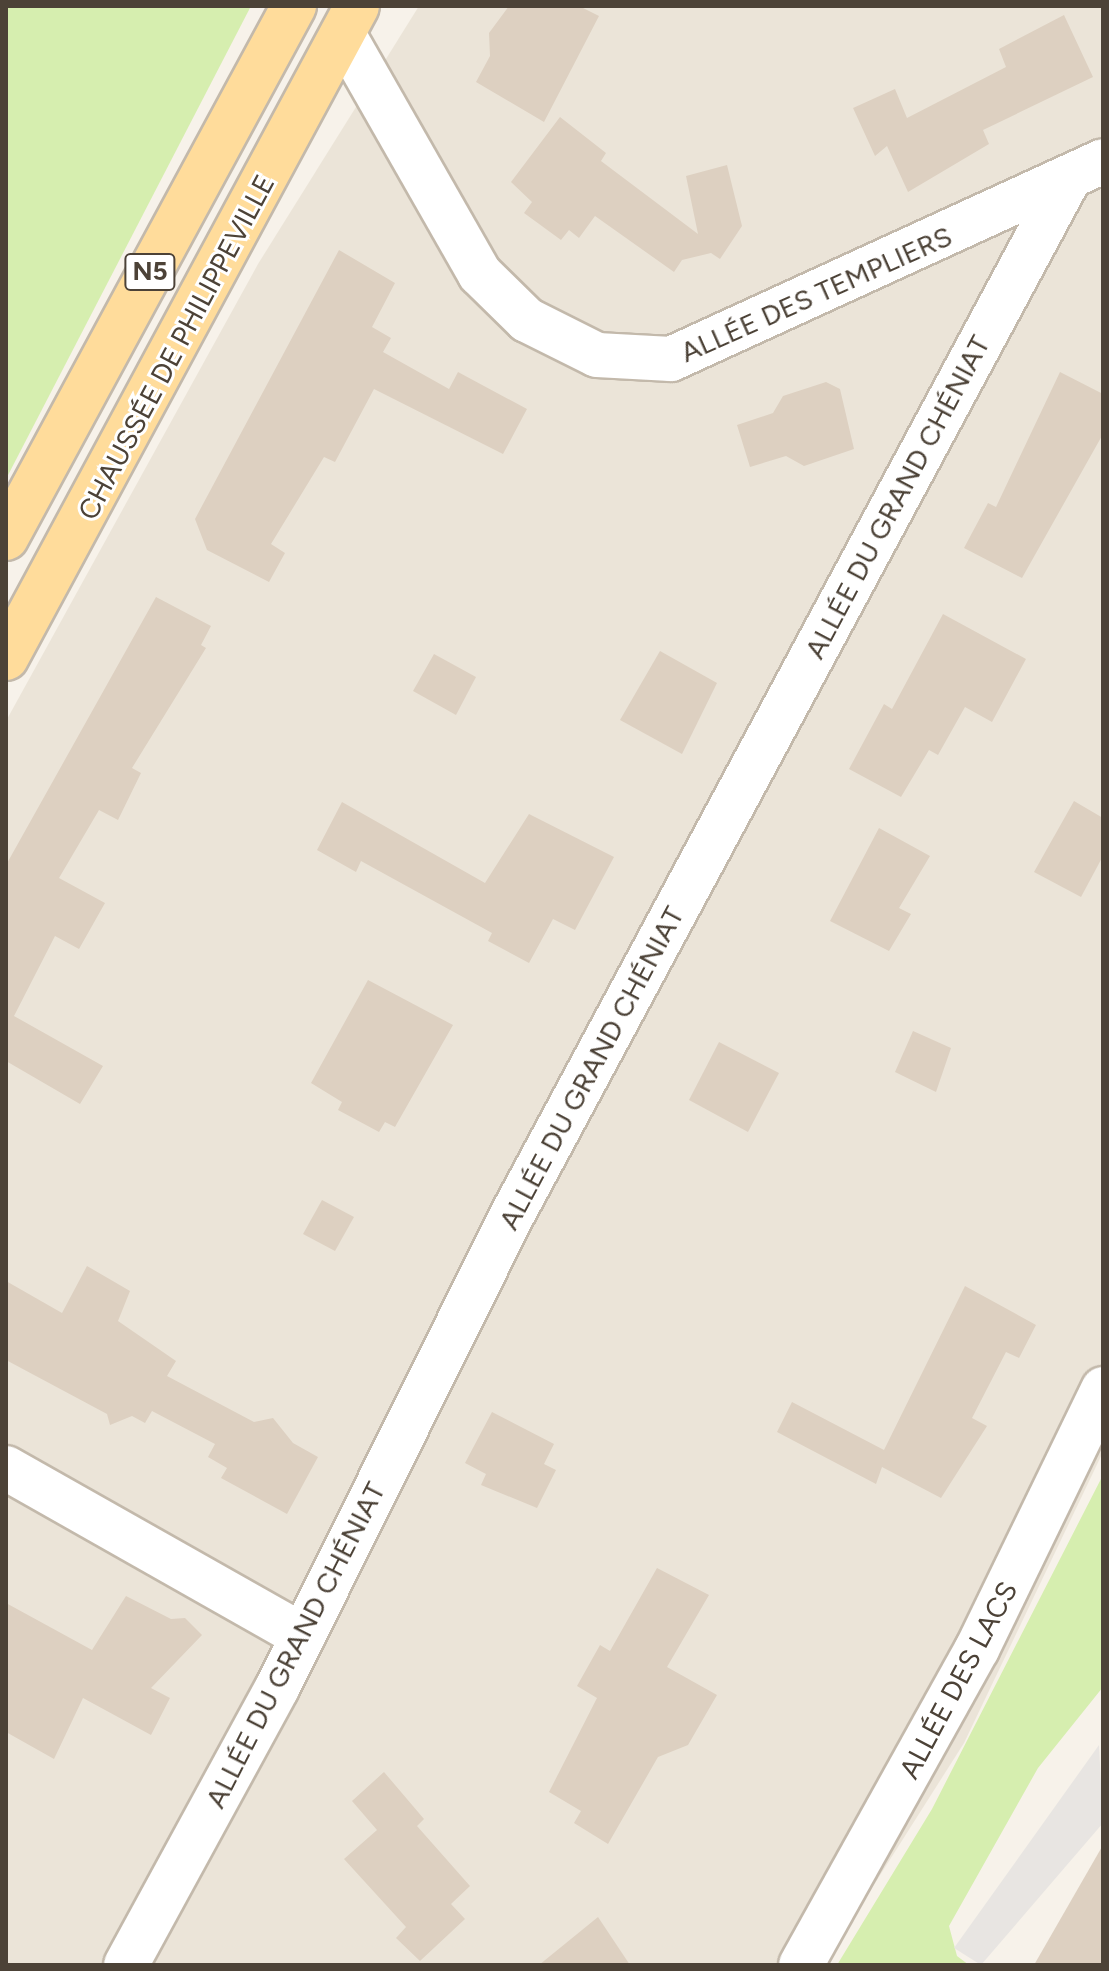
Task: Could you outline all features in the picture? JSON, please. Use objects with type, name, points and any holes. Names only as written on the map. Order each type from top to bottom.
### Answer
[{"type":"main road","points":[[294,6],[350,20]]},
{"type":"main road","name":"CHAUSSÉE DE PHILIPPEVILLE","points":[[6,538],[294,6]]},
{"type":"main road","name":"CHAUSSÉE DE PHILIPPEVILLE","points":[[6,658],[350,20]]},
{"type":"street","name":"ALLÉE DES TEMPLIERS","points":[[350,20],[480,274],[527,320],[597,355],[671,359],[1092,175]]},
{"type":"street","name":"ALLÉE DU GRAND CHÉNIAT","points":[[126,1965],[303,1636],[511,1217],[1092,175]]},
{"type":"street","name":"ALLÉE DES LACS","points":[[801,1965],[977,1649],[1103,1389]]},
{"type":"street","points":[[6,1468],[303,1636]]},
{"type":"shaded area","points":[[419,6],[1103,6],[1103,1452],[964,1743],[823,1965],[6,1965],[6,721],[258,264]]},
{"type":"shaded area","points":[[1099,1745],[1103,1823],[981,1965],[954,1948]]},
{"type":"green space","points":[[6,6],[251,6],[6,479]]},
{"type":"green space","points":[[1103,1475],[1103,1687],[1038,1768],[949,1926],[957,1956],[969,1965],[837,1965],[932,1809]]},
{"type":"building","points":[[509,6],[579,6],[599,16],[544,122],[476,82],[490,56],[489,33]]},
{"type":"building","points":[[1064,15],[1093,77],[983,130],[989,144],[908,192],[887,146],[875,156],[853,108],[895,89],[907,118],[1006,67],[999,49]]},
{"type":"building","points":[[560,117],[606,153],[601,161],[698,234],[686,176],[727,165],[742,226],[720,259],[711,253],[682,260],[674,272],[595,216],[579,238],[569,230],[561,240],[524,213],[532,202],[511,182]]},
{"type":"building","points":[[339,250],[395,283],[372,327],[391,338],[383,352],[449,389],[458,372],[527,409],[503,454],[374,389],[335,462],[324,457],[271,544],[285,553],[269,582],[207,550],[195,519]]},
{"type":"building","points":[[1060,372],[1103,394],[1103,434],[1022,578],[964,548],[988,503],[996,507]]},
{"type":"building","points":[[826,382],[840,389],[854,449],[804,466],[786,456],[750,467],[737,425],[773,413],[783,396]]},
{"type":"building","points":[[156,597],[211,626],[201,645],[206,648],[132,768],[141,773],[118,820],[99,810],[59,878],[105,903],[79,949],[55,936],[14,1016],[103,1066],[80,1104],[6,1061],[6,865]]},
{"type":"building","points":[[943,614],[1026,659],[992,722],[965,707],[938,755],[929,750],[901,797],[849,769],[884,704],[892,709]]},
{"type":"building","points":[[660,651],[717,683],[682,754],[620,720]]},
{"type":"building","points":[[434,654],[476,677],[456,715],[413,691]]},
{"type":"building","points":[[1074,801],[1103,818],[1103,856],[1081,897],[1034,872]]},
{"type":"building","points":[[342,802],[485,883],[529,814],[614,857],[575,930],[553,919],[529,963],[488,941],[492,933],[361,861],[356,872],[317,850]]},
{"type":"building","points":[[879,828],[930,856],[899,908],[911,914],[889,951],[830,921]]},
{"type":"building","points":[[368,980],[453,1025],[395,1127],[385,1122],[379,1132],[338,1110],[342,1102],[311,1083]]},
{"type":"building","points":[[913,1031],[951,1048],[936,1092],[895,1072]]},
{"type":"building","points":[[719,1042],[779,1073],[748,1132],[689,1100]]},
{"type":"building","points":[[322,1200],[354,1217],[335,1251],[303,1234]]},
{"type":"building","points":[[87,1266],[130,1291],[118,1321],[176,1361],[167,1376],[254,1422],[273,1418],[293,1443],[318,1457],[287,1514],[221,1478],[227,1468],[208,1457],[215,1444],[152,1411],[145,1423],[132,1416],[110,1425],[107,1414],[6,1360],[6,1281],[62,1313]]},
{"type":"building","points":[[965,1286],[1036,1325],[1019,1358],[1006,1352],[972,1418],[987,1426],[941,1498],[882,1467],[876,1484],[777,1432],[792,1402],[884,1450]]},
{"type":"building","points":[[492,1412],[554,1444],[544,1464],[556,1470],[537,1508],[481,1485],[486,1474],[465,1463]]},
{"type":"building","points":[[657,1568],[709,1595],[667,1667],[717,1695],[688,1745],[658,1757],[608,1844],[574,1823],[581,1811],[549,1792],[597,1698],[577,1686],[600,1645],[610,1651]]},
{"type":"building","points":[[126,1596],[171,1619],[185,1618],[202,1635],[151,1688],[170,1698],[151,1735],[83,1698],[54,1759],[6,1732],[6,1603],[92,1650]]},
{"type":"building","points":[[384,1772],[424,1819],[417,1826],[470,1886],[451,1904],[465,1919],[420,1961],[396,1938],[406,1927],[344,1859],[377,1830],[352,1801]]},
{"type":"building","points":[[1103,1845],[1103,1965],[1034,1965]]},
{"type":"building","points":[[598,1917],[630,1965],[539,1965]]}]
